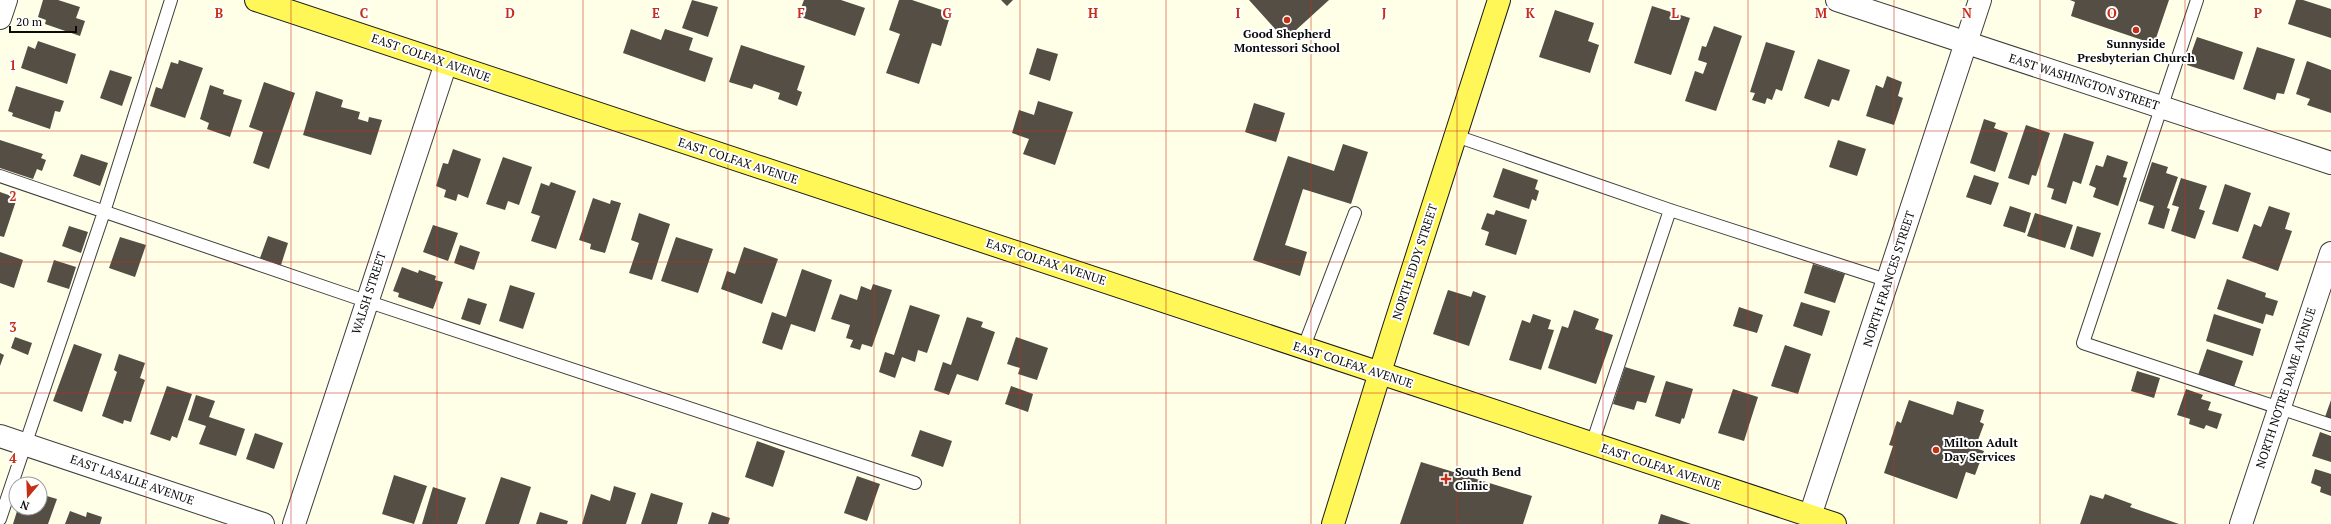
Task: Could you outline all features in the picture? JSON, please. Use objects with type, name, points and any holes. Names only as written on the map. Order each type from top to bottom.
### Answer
[{"type":"main road","name":"EAST COLFAX AVENUE","points":[[256,0],[1379,374],[1835,524]]},
{"type":"main road","name":"NORTH EDDY STREET","points":[[1333,524],[1379,374],[1499,0]]},
{"type":"street","points":[[0,18],[6,0]]},
{"type":"street","name":"EAST WASHINGTON STREET","points":[[1837,0],[2331,162]]},
{"type":"street","name":"NORTH FRANCES STREET","points":[[1810,516],[1980,0]]},
{"type":"street","name":"WALSH STREET","points":[[294,524],[446,63]]},
{"type":"street","name":"NORTH NOTRE DAME AVENUE","points":[[2241,524],[2331,253]]},
{"type":"street","name":"EAST LASALLE AVENUE","points":[[0,436],[263,524]]},
{"type":"lane","points":[[0,520],[104,212],[171,0]]},
{"type":"lane","points":[[2197,0],[2083,343],[2331,425]]},
{"type":"lane","points":[[1456,136],[1670,210],[1888,281]]},
{"type":"lane","points":[[0,176],[367,301],[915,483]]},
{"type":"lane","points":[[1592,444],[1670,210]]},
{"type":"lane","points":[[1304,348],[1354,213]]},
{"type":"building","points":[[43,0],[58,0],[80,7],[76,18],[85,21],[80,36],[45,24],[46,20],[38,17]]},
{"type":"building","points":[[692,0],[718,7],[708,37],[682,28]]},
{"type":"building","points":[[804,0],[841,0],[865,8],[855,36],[798,16]]},
{"type":"building","points":[[899,0],[912,0],[951,13],[941,46],[932,43],[919,84],[886,73],[900,34],[889,30]]},
{"type":"building","points":[[1001,0],[1013,0],[1007,6]]},
{"type":"building","name":"Good Shepherd Montessori School","points":[[1249,0],[1329,0],[1285,40]]},
{"type":"building","name":"Sunnyside Presbyterian Church","points":[[2070,0],[2169,0],[2154,44],[2071,16],[2075,2]]},
{"type":"building","points":[[2296,0],[2303,0],[2331,9],[2331,38],[2288,24]]},
{"type":"building","points":[[1652,6],[1690,18],[1671,75],[1634,63]]},
{"type":"building","points":[[1555,10],[1594,23],[1588,41],[1599,45],[1590,73],[1539,57]]},
{"type":"building","points":[[1714,26],[1742,36],[1716,111],[1685,101],[1695,71],[1703,74],[1707,63],[1698,60],[1702,46],[1706,47]]},
{"type":"building","points":[[631,29],[661,40],[665,29],[693,38],[689,50],[713,58],[705,82],[623,53]]},
{"type":"building","points":[[2197,37],[2243,52],[2234,80],[2187,65]]},
{"type":"building","points":[[38,41],[76,54],[67,84],[21,68],[28,46],[35,49]]},
{"type":"building","points":[[1766,42],[1795,51],[1782,91],[1776,89],[1772,100],[1767,98],[1765,104],[1752,100],[1755,93],[1750,92]]},
{"type":"building","points":[[741,45],[805,66],[797,90],[802,92],[797,106],[778,99],[780,93],[754,84],[752,89],[729,82]]},
{"type":"building","points":[[2257,47],[2295,59],[2284,94],[2277,93],[2275,100],[2243,89]]},
{"type":"building","points":[[1037,48],[1058,54],[1050,81],[1029,74]]},
{"type":"building","points":[[1818,59],[1850,70],[1839,101],[1832,99],[1829,107],[1804,98]]},
{"type":"building","points":[[179,60],[203,68],[185,118],[150,106],[156,87],[162,89],[171,62],[178,64]]},
{"type":"building","points":[[2307,61],[2331,70],[2331,113],[2307,105],[2310,99],[2296,94]]},
{"type":"building","points":[[110,70],[132,77],[122,106],[100,98]]},
{"type":"building","points":[[1887,76],[1902,82],[1898,96],[1903,98],[1894,125],[1866,116],[1876,85],[1883,88]]},
{"type":"building","points":[[264,82],[295,93],[269,169],[253,163],[263,132],[249,127]]},
{"type":"building","points":[[210,85],[224,90],[223,94],[242,100],[230,137],[207,129],[209,123],[200,119]]},
{"type":"building","points":[[16,86],[64,101],[60,112],[55,111],[50,129],[12,116],[13,113],[8,111]]},
{"type":"building","points":[[316,91],[343,100],[341,107],[360,112],[358,119],[368,122],[369,117],[382,120],[371,155],[303,135]]},
{"type":"building","points":[[1038,101],[1073,112],[1055,165],[1023,154],[1029,139],[1012,133],[1019,110],[1034,115]]},
{"type":"building","points":[[1254,103],[1285,113],[1276,142],[1245,132]]},
{"type":"building","points":[[1984,119],[1996,123],[1994,128],[2008,133],[1995,172],[1970,163]]},
{"type":"building","points":[[2026,125],[2050,133],[2036,176],[2032,175],[2029,185],[2008,178]]},
{"type":"building","points":[[2064,133],[2094,142],[2081,184],[2073,181],[2066,204],[2051,199],[2054,189],[2047,187]]},
{"type":"building","points":[[0,140],[43,154],[41,158],[46,160],[42,171],[37,169],[33,179],[0,168]]},
{"type":"building","points":[[1838,140],[1866,149],[1857,176],[1829,167]]},
{"type":"building","points":[[1343,144],[1368,152],[1351,204],[1303,189],[1285,245],[1307,252],[1300,276],[1253,260],[1288,156],[1334,171]]},
{"type":"building","points":[[453,149],[481,159],[468,198],[458,194],[456,201],[444,197],[446,190],[436,186],[443,163],[448,164]]},
{"type":"building","points":[[81,154],[108,163],[100,186],[73,176]]},
{"type":"building","points":[[2107,155],[2128,162],[2123,177],[2127,178],[2118,206],[2093,197],[2096,188],[2089,185],[2096,165],[2103,167]]},
{"type":"building","points":[[503,157],[532,167],[519,205],[508,201],[505,210],[486,204]]},
{"type":"building","points":[[2152,162],[2168,167],[2166,173],[2178,177],[2167,208],[2170,209],[2164,229],[2148,224],[2154,206],[2139,201]]},
{"type":"building","points":[[1503,168],[1538,180],[1535,189],[1539,191],[1536,201],[1532,199],[1529,209],[1493,197]]},
{"type":"building","points":[[1974,175],[1999,183],[1991,205],[1966,197]]},
{"type":"building","points":[[2181,178],[2207,186],[2199,209],[2205,211],[2195,239],[2171,231],[2179,207],[2172,205]]},
{"type":"building","points":[[551,182],[576,191],[556,249],[531,241],[540,216],[531,213],[541,183],[549,186]]},
{"type":"building","points":[[2225,184],[2251,193],[2238,232],[2212,224]]},
{"type":"building","points":[[0,192],[17,198],[4,237],[0,236]]},
{"type":"building","points":[[593,198],[610,204],[611,200],[621,203],[605,253],[590,249],[591,244],[579,240]]},
{"type":"building","points":[[2010,206],[2031,213],[2025,233],[2003,226]]},
{"type":"building","points":[[2269,206],[2290,213],[2285,229],[2292,231],[2278,271],[2242,258],[2254,224],[2261,227]]},
{"type":"building","points":[[1496,210],[1527,220],[1516,255],[1485,245],[1489,232],[1481,229],[1487,213],[1494,215]]},
{"type":"building","points":[[639,213],[670,224],[652,280],[629,273],[639,243],[631,240]]},
{"type":"building","points":[[2035,213],[2073,225],[2065,248],[2027,236]]},
{"type":"building","points":[[433,225],[458,233],[448,261],[423,252]]},
{"type":"building","points":[[69,226],[88,232],[81,253],[62,246]]},
{"type":"building","points":[[2077,226],[2101,233],[2093,257],[2070,249]]},
{"type":"building","points":[[268,236],[288,243],[281,265],[260,258]]},
{"type":"building","points":[[120,237],[146,245],[135,277],[109,268]]},
{"type":"building","points":[[676,237],[713,249],[698,293],[661,281]]},
{"type":"building","points":[[460,245],[480,252],[474,270],[454,263]]},
{"type":"building","points":[[744,247],[778,259],[762,304],[721,289],[727,271],[735,274]]},
{"type":"building","points":[[0,252],[23,260],[14,288],[0,283]]},
{"type":"building","points":[[54,260],[76,267],[69,289],[47,282]]},
{"type":"building","points":[[1813,264],[1845,274],[1835,303],[1804,293]]},
{"type":"building","points":[[402,267],[418,273],[419,270],[436,276],[435,280],[443,282],[433,309],[398,297],[399,293],[393,291]]},
{"type":"building","points":[[802,269],[832,280],[815,332],[791,324],[782,350],[762,343],[772,312],[786,317]]},
{"type":"building","points":[[2227,279],[2266,293],[2265,297],[2278,301],[2273,316],[2266,314],[2263,324],[2217,309]]},
{"type":"building","points":[[873,284],[892,290],[872,347],[862,344],[860,350],[850,347],[853,340],[846,338],[850,325],[831,319],[840,294],[857,300],[861,286],[871,290]]},
{"type":"building","points":[[510,285],[535,293],[523,329],[499,321]]},
{"type":"building","points":[[1448,290],[1471,297],[1473,291],[1486,296],[1469,346],[1433,334]]},
{"type":"building","points":[[468,298],[487,304],[480,325],[461,319]]},
{"type":"building","points":[[1801,302],[1830,311],[1822,336],[1793,326]]},
{"type":"building","points":[[910,305],[940,315],[927,353],[918,350],[915,362],[902,357],[895,378],[879,372],[885,352],[894,355]]},
{"type":"building","points":[[1739,307],[1763,315],[1757,333],[1733,326]]},
{"type":"building","points":[[1574,310],[1599,319],[1595,329],[1613,335],[1596,384],[1548,368],[1562,326],[1568,328]]},
{"type":"building","points":[[1533,314],[1551,320],[1548,329],[1554,330],[1541,370],[1509,360],[1522,320],[1530,323]]},
{"type":"building","points":[[2214,314],[2261,329],[2253,356],[2206,341]]},
{"type":"building","points":[[967,317],[983,322],[981,327],[995,332],[978,381],[957,374],[949,395],[934,390],[943,362],[951,365]]},
{"type":"building","points":[[15,337],[32,343],[28,355],[11,348]]},
{"type":"building","points":[[1016,337],[1048,348],[1037,380],[1018,374],[1020,368],[1007,364]]},
{"type":"building","points":[[74,344],[102,354],[82,412],[53,401]]},
{"type":"building","points":[[1785,345],[1811,354],[1798,394],[1771,386]]},
{"type":"building","points":[[2207,349],[2243,361],[2234,387],[2198,375]]},
{"type":"building","points":[[0,353],[4,355],[0,366]]},
{"type":"building","points":[[119,354],[145,363],[140,378],[145,380],[131,422],[124,420],[123,424],[102,416],[117,372],[114,370]]},
{"type":"building","points":[[1625,367],[1655,376],[1646,403],[1637,401],[1634,410],[1613,404]]},
{"type":"building","points":[[2137,371],[2160,378],[2154,398],[2131,391]]},
{"type":"building","points":[[1666,381],[1693,389],[1684,419],[1682,418],[1680,424],[1655,416]]},
{"type":"building","points":[[167,386],[192,394],[177,438],[172,436],[170,441],[150,434]]},
{"type":"building","points":[[1011,386],[1033,394],[1028,412],[1005,404]]},
{"type":"building","points":[[1733,389],[1758,397],[1744,441],[1718,433]]},
{"type":"building","points":[[2186,389],[2203,395],[2201,399],[2211,402],[2208,410],[2222,414],[2217,429],[2206,425],[2204,429],[2189,424],[2190,419],[2177,415]]},
{"type":"building","points":[[196,395],[215,401],[209,417],[245,429],[236,456],[199,444],[206,426],[188,420]]},
{"type":"building","name":"Milton Adult Day Services","points":[[1909,400],[1953,415],[1957,401],[1984,410],[1980,422],[1984,424],[1975,448],[1984,451],[1975,475],[1966,472],[1957,499],[1884,473],[1893,446],[1889,445],[1897,421],[1901,423]]},
{"type":"building","points":[[2331,400],[2331,419],[2325,417]]},
{"type":"building","points":[[920,430],[952,441],[943,467],[911,456]]},
{"type":"building","points":[[2320,432],[2331,436],[2331,462],[2312,456]]},
{"type":"building","points":[[255,433],[283,443],[274,469],[246,459]]},
{"type":"building","points":[[757,441],[785,451],[773,487],[745,477]]},
{"type":"building","name":"South Bend Clinic","points":[[1421,462],[1532,496],[1523,524],[1400,524]]},
{"type":"building","points":[[2315,469],[2331,474],[2331,496],[2320,492],[2321,487],[2311,483]]},
{"type":"building","points":[[394,475],[427,486],[414,524],[382,514]]},
{"type":"building","points":[[857,476],[880,484],[867,521],[844,513]]},
{"type":"building","points":[[501,477],[531,487],[519,524],[485,524]]},
{"type":"building","points":[[614,486],[636,493],[626,524],[582,524],[591,494],[610,501]]},
{"type":"building","points":[[433,487],[466,498],[457,524],[422,524]]},
{"type":"building","points":[[651,493],[683,503],[677,524],[641,524]]},
{"type":"building","points":[[2105,494],[2132,504],[2130,507],[2179,524],[2080,524],[2090,495],[2103,499]]},
{"type":"building","points":[[48,496],[57,499],[48,524],[13,524],[16,516],[48,516]]},
{"type":"building","points":[[70,511],[86,517],[87,512],[102,517],[100,524],[65,524]]},
{"type":"building","points":[[540,512],[568,521],[567,524],[536,524]]},
{"type":"building","points":[[712,512],[730,518],[728,524],[708,524]]},
{"type":"building","points":[[1661,514],[1691,524],[1658,524]]},
{"type":"place","name":"Good Shepherd Montessori School","points":[[1287,20]]},
{"type":"place","name":"Sunnyside Presbyterian Church","points":[[2136,30]]},
{"type":"place","name":"Milton Adult Day Services","points":[[1936,450]]},
{"type":"place","name":"South Bend Clinic","points":[[1446,479]]}]
